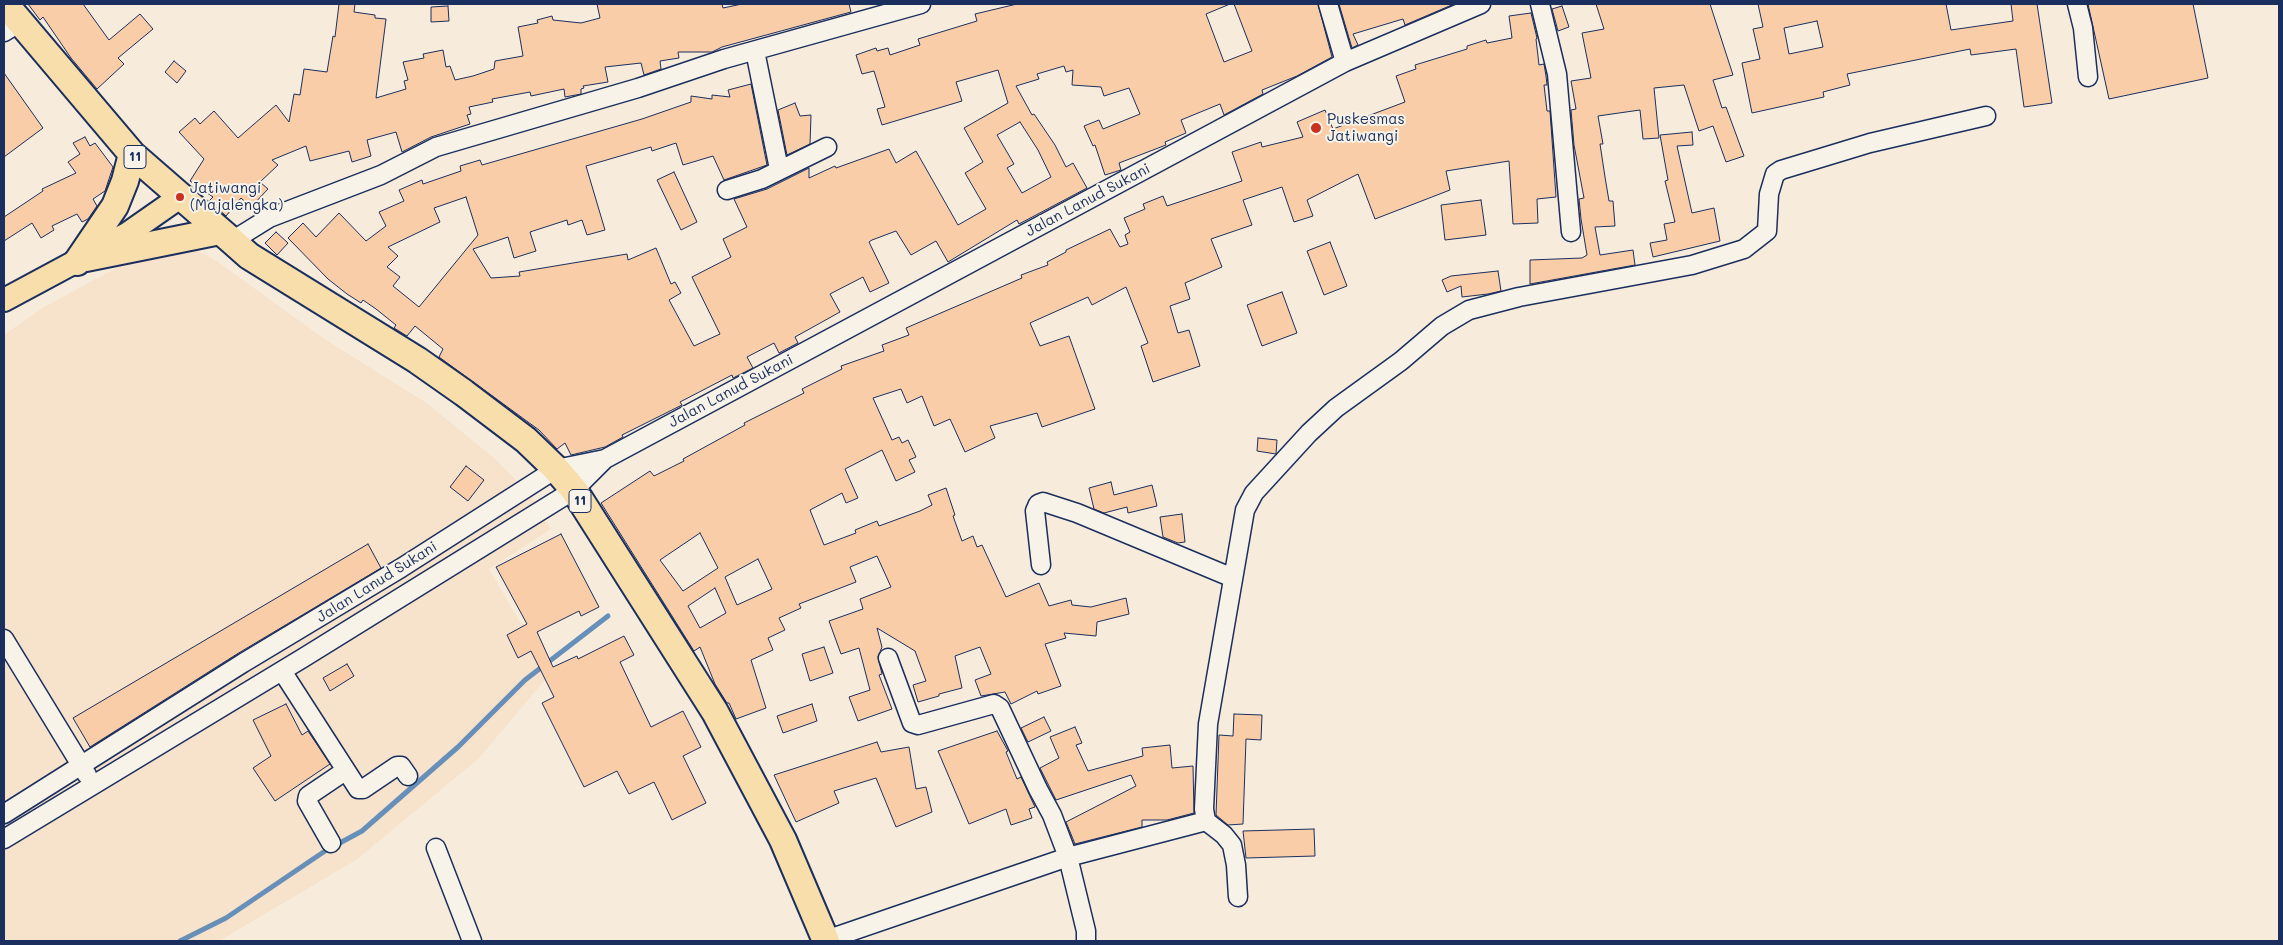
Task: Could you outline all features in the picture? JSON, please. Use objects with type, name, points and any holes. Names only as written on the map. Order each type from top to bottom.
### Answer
[{"type":"highway","name":"11","points":[[10,19],[77,88],[132,154],[226,236],[270,270],[417,360],[457,388],[503,421],[556,469],[574,490],[715,712],[783,840],[824,941]]},
{"type":"highway","points":[[82,260],[115,206],[125,181],[132,154]]},
{"type":"highway","points":[[82,260],[226,236]]},
{"type":"main road","points":[[4,300],[82,260],[127,234],[180,197]]},
{"type":"street","points":[[226,236],[381,175],[436,147],[755,51],[921,4]]},
{"type":"street","points":[[1328,4],[1345,62]]},
{"type":"street","name":"Jalan Lanud Sukani","points":[[4,814],[288,636],[401,568],[556,469],[605,459],[1345,62],[1481,4]]},
{"type":"street","points":[[1540,4],[1557,74],[1571,232]]},
{"type":"street","points":[[2077,4],[2083,28],[2088,78]]},
{"type":"street","points":[[755,51],[779,170]]},
{"type":"street","points":[[1206,820],[1208,724],[1245,510],[1254,493],[1322,420],[1401,361],[1442,326],[1469,310],[1519,297],[1692,265],[1744,249],[1768,231],[1769,194],[1775,174],[1781,170],[1870,143],[1986,116]]},
{"type":"street","points":[[727,190],[762,179],[827,147]]},
{"type":"street","points":[[4,839],[282,671],[574,490],[605,459]]},
{"type":"street","points":[[1041,565],[1035,510],[1038,504],[1043,502],[1077,513],[1233,578]]},
{"type":"street","points":[[288,636],[303,658]]},
{"type":"street","points":[[4,639],[94,785]]},
{"type":"street","points":[[888,658],[912,723],[918,725],[994,704],[1000,708],[1038,790],[1052,814],[1068,857],[1086,931],[1086,941]]},
{"type":"street","points":[[282,671],[358,789],[363,789],[397,766],[401,766],[408,776]]},
{"type":"street","points":[[331,843],[307,801],[308,796],[345,771]]},
{"type":"street","points":[[824,941],[1068,857],[1206,820]]},
{"type":"street","points":[[1206,820],[1224,835],[1232,845],[1236,865],[1238,896]]},
{"type":"street","points":[[436,848],[472,941]]},
{"type":"shaded area","points":[[172,238],[215,260],[326,340],[425,402],[493,457],[531,496],[551,529],[489,569],[550,674],[478,759],[356,860],[219,941],[4,941],[4,335],[44,307]]},
{"type":"building","points":[[28,4],[83,4],[109,40],[140,14],[153,29],[118,58],[124,64],[97,89],[71,58],[43,17],[40,20]]},
{"type":"building","points":[[339,4],[355,4],[354,12],[375,15],[375,18],[386,19],[376,98],[406,89],[404,81],[408,80],[403,62],[424,58],[423,54],[443,50],[446,67],[450,66],[455,80],[473,76],[494,69],[495,61],[523,56],[518,27],[538,23],[537,20],[552,16],[553,20],[581,23],[600,18],[597,4],[722,4],[723,8],[742,4],[849,4],[851,12],[722,47],[712,52],[678,52],[679,58],[660,61],[661,69],[644,75],[641,63],[605,67],[608,82],[583,86],[581,94],[565,97],[564,89],[531,96],[530,92],[492,99],[493,102],[469,107],[471,114],[467,115],[470,124],[431,137],[402,152],[396,132],[367,140],[371,156],[352,162],[349,151],[310,161],[306,146],[272,160],[278,165],[260,182],[268,189],[251,207],[241,198],[226,216],[209,201],[213,197],[190,181],[204,159],[179,132],[195,118],[200,124],[214,111],[238,138],[276,105],[289,122],[294,94],[300,95],[304,69],[327,72],[333,36],[335,37]]},
{"type":"building","points":[[1017,4],[1230,4],[1206,14],[1224,62],[1252,51],[1234,4],[1318,4],[1332,57],[1297,76],[1262,90],[1263,94],[1224,115],[1220,104],[1181,120],[1186,133],[1165,142],[1166,145],[1119,163],[1121,170],[1105,175],[1095,145],[1093,146],[1084,126],[1099,120],[1103,129],[1140,114],[1129,88],[1104,96],[1101,87],[1072,85],[1073,70],[1066,72],[1064,66],[1037,74],[1039,79],[1016,86],[1032,115],[1034,114],[1055,145],[1066,167],[1073,163],[1087,188],[1019,224],[1017,220],[948,262],[936,241],[911,255],[896,231],[872,240],[869,242],[889,283],[870,292],[863,277],[830,294],[840,312],[795,337],[798,343],[779,353],[774,343],[747,357],[753,368],[733,378],[732,375],[680,402],[682,405],[622,435],[623,437],[605,447],[571,455],[565,443],[557,449],[539,430],[439,357],[443,349],[415,326],[407,336],[394,328],[396,325],[376,309],[363,300],[361,303],[347,294],[328,279],[288,238],[303,223],[316,237],[339,213],[366,241],[386,226],[379,212],[404,201],[399,190],[422,180],[423,184],[461,171],[460,166],[480,160],[482,165],[642,119],[691,102],[691,96],[712,99],[712,95],[730,97],[728,90],[751,84],[767,165],[724,180],[713,156],[683,165],[676,143],[652,151],[651,147],[586,166],[605,230],[587,235],[582,220],[568,225],[567,220],[530,232],[536,251],[514,258],[508,237],[473,249],[491,278],[520,276],[519,272],[627,254],[628,260],[656,248],[671,284],[675,282],[681,293],[669,300],[694,346],[720,334],[692,277],[731,257],[723,239],[747,227],[734,199],[767,189],[809,168],[809,178],[835,166],[836,168],[889,149],[896,163],[916,151],[958,225],[986,209],[965,173],[983,162],[964,128],[1008,103],[998,70],[956,82],[962,101],[882,125],[877,109],[885,107],[874,71],[862,74],[856,55],[876,48],[877,51],[888,48],[890,55],[920,45],[918,39],[977,21],[975,14]],"holes":[[[1020,122],[1038,150],[1051,177],[1022,193],[1007,168],[1014,164],[997,135]],[[466,197],[478,235],[419,307],[393,286],[400,277],[387,267],[398,256],[388,247],[440,222],[434,208]]]},
{"type":"building","points":[[1339,4],[1454,4],[1405,25],[1403,19],[1353,34],[1358,45],[1352,48]]},
{"type":"building","points":[[1596,4],[1710,4],[1733,75],[1713,80],[1722,108],[1726,107],[1744,156],[1726,162],[1713,126],[1699,131],[1684,85],[1654,88],[1659,138],[1643,139],[1640,110],[1598,116],[1603,144],[1600,144],[1605,177],[1609,201],[1613,201],[1615,226],[1595,227],[1600,255],[1633,250],[1635,265],[1530,284],[1530,260],[1582,258],[1587,255],[1579,199],[1584,198],[1574,145],[1571,110],[1576,109],[1571,81],[1591,78],[1582,33],[1604,29]]},
{"type":"building","points":[[1758,4],[1946,4],[1951,30],[2013,21],[2011,4],[2037,4],[2052,103],[2024,107],[2016,49],[1971,55],[1970,49],[1847,74],[1850,85],[1823,92],[1824,97],[1752,113],[1742,63],[1760,59],[1753,29],[1763,27]],"holes":[[[1817,21],[1823,47],[1789,54],[1784,28]]]},
{"type":"building","points":[[2088,4],[2193,4],[2208,78],[2109,99]]},
{"type":"building","points":[[448,6],[449,21],[431,22],[431,7]]},
{"type":"building","points":[[1562,6],[1569,27],[1558,31],[1552,9]]},
{"type":"building","points":[[1531,13],[1537,38],[1539,65],[1544,64],[1546,76],[1547,85],[1544,85],[1547,111],[1550,111],[1556,197],[1537,199],[1538,223],[1513,224],[1509,161],[1446,171],[1450,190],[1375,219],[1358,174],[1307,200],[1313,216],[1294,222],[1282,187],[1243,200],[1252,225],[1211,239],[1222,267],[1185,283],[1190,299],[1170,306],[1178,333],[1189,330],[1200,366],[1153,382],[1141,346],[1148,343],[1126,287],[1092,305],[1088,297],[1030,323],[1040,346],[1069,336],[1095,409],[1042,427],[1037,413],[990,426],[995,438],[965,452],[950,419],[934,426],[922,396],[907,403],[901,389],[873,398],[892,440],[899,437],[902,443],[908,440],[916,457],[909,460],[915,472],[896,481],[882,450],[845,469],[858,498],[846,503],[842,493],[810,510],[824,545],[856,533],[855,530],[877,521],[879,526],[920,511],[932,505],[928,495],[946,488],[962,541],[973,536],[977,547],[982,545],[1006,597],[1039,583],[1049,606],[1071,600],[1072,605],[1091,607],[1126,598],[1129,614],[1097,622],[1096,636],[1064,633],[1066,638],[1045,644],[1061,686],[1038,694],[1037,691],[1011,704],[1005,692],[981,696],[975,680],[991,674],[980,647],[955,656],[962,688],[918,702],[913,685],[926,681],[915,651],[877,628],[882,647],[878,657],[882,674],[879,675],[892,709],[858,721],[849,697],[870,690],[859,648],[841,654],[829,621],[863,609],[860,599],[891,587],[877,556],[850,567],[856,582],[799,604],[801,608],[779,618],[785,630],[768,638],[773,650],[751,660],[766,708],[736,719],[729,703],[727,703],[715,684],[700,647],[694,651],[601,503],[650,471],[654,476],[684,461],[683,459],[745,425],[744,423],[804,393],[802,389],[842,369],[841,366],[884,351],[882,345],[909,335],[906,328],[1022,278],[1021,275],[1048,265],[1047,262],[1066,252],[1066,250],[1110,229],[1120,247],[1128,244],[1125,235],[1130,232],[1124,218],[1145,209],[1143,204],[1163,196],[1167,206],[1242,181],[1232,152],[1261,142],[1262,147],[1303,137],[1297,122],[1325,110],[1333,129],[1405,102],[1396,76],[1416,69],[1415,65],[1467,49],[1467,46],[1486,40],[1487,43],[1512,38],[1509,16]],"holes":[[[700,533],[718,568],[683,591],[660,560]],[[758,559],[772,589],[737,605],[725,577]],[[715,588],[726,613],[700,628],[688,606]]]},
{"type":"building","points":[[174,61],[186,71],[177,83],[165,72]]},
{"type":"building","points":[[4,73],[43,128],[4,157]]},
{"type":"building","points":[[795,103],[800,116],[811,115],[810,144],[787,155],[778,110]]},
{"type":"building","points":[[1692,132],[1693,145],[1677,146],[1692,213],[1714,208],[1720,241],[1653,257],[1650,243],[1667,240],[1664,224],[1675,222],[1665,181],[1668,180],[1660,135]]},
{"type":"building","points":[[85,137],[90,146],[95,143],[113,167],[105,191],[93,199],[97,206],[88,219],[82,222],[77,214],[52,226],[54,230],[41,238],[32,223],[4,241],[4,217],[43,191],[42,189],[76,173],[68,162],[80,154],[73,143]]},
{"type":"building","points":[[674,172],[697,222],[681,230],[657,180]]},
{"type":"building","points":[[1481,200],[1486,235],[1445,240],[1441,205]]},
{"type":"building","points":[[276,232],[288,243],[277,255],[265,243]]},
{"type":"building","points":[[1330,242],[1347,286],[1324,295],[1307,251]]},
{"type":"building","points":[[1498,271],[1501,291],[1488,294],[1462,297],[1461,286],[1447,292],[1442,280],[1451,276]]},
{"type":"building","points":[[1282,292],[1297,333],[1262,346],[1247,305]]},
{"type":"building","points":[[1258,438],[1277,440],[1276,454],[1257,451]]},
{"type":"building","points":[[466,466],[484,480],[468,501],[450,487]]},
{"type":"building","points":[[1111,482],[1114,495],[1152,485],[1157,506],[1128,513],[1127,507],[1104,513],[1094,509],[1089,488]]},
{"type":"building","points":[[1182,514],[1185,542],[1178,543],[1163,537],[1160,517]]},
{"type":"building","points":[[561,534],[599,607],[581,616],[579,611],[537,632],[553,667],[577,656],[578,659],[624,636],[634,655],[620,662],[651,727],[683,711],[701,747],[683,756],[706,803],[672,820],[654,782],[629,794],[617,771],[584,787],[542,703],[554,697],[531,651],[518,658],[507,635],[527,624],[496,567]]},
{"type":"building","points":[[368,544],[381,568],[237,654],[90,747],[73,718]]},
{"type":"building","points":[[824,647],[833,673],[810,681],[802,654]]},
{"type":"building","points":[[347,664],[354,676],[330,691],[323,678]]},
{"type":"building","points":[[286,704],[302,735],[308,731],[330,764],[275,801],[253,768],[271,756],[253,720]]},
{"type":"building","points":[[812,704],[817,721],[783,733],[777,716]]},
{"type":"building","points":[[1234,714],[1262,715],[1261,740],[1246,739],[1243,824],[1228,825],[1216,815],[1219,735],[1233,736]]},
{"type":"building","points":[[1044,717],[1051,731],[1028,742],[1021,728]]},
{"type":"building","points":[[1075,727],[1082,743],[1076,745],[1088,771],[1143,756],[1142,748],[1170,745],[1172,768],[1193,766],[1194,813],[1167,820],[1142,820],[1142,827],[1075,844],[1066,822],[1136,786],[1131,775],[1056,800],[1040,768],[1059,758],[1050,737]]},
{"type":"building","points":[[997,731],[1008,751],[1006,752],[1017,779],[1021,777],[1035,807],[1029,809],[1032,818],[1011,825],[1006,809],[969,824],[938,751]]},
{"type":"building","points":[[877,742],[881,752],[909,747],[916,789],[926,787],[932,812],[896,827],[876,778],[834,791],[839,803],[796,822],[774,775]]},
{"type":"building","points":[[1314,829],[1315,856],[1246,858],[1243,831]]},
{"type":"waterway","points":[[180,941],[226,918],[325,851],[362,831],[458,747],[525,680],[608,616]]},
{"type":"place","name":"Puskesmas Jatiwangi","points":[[1316,128]]},
{"type":"place","name":"Jatiwangi (Majalengka)","points":[[180,197]]}]
